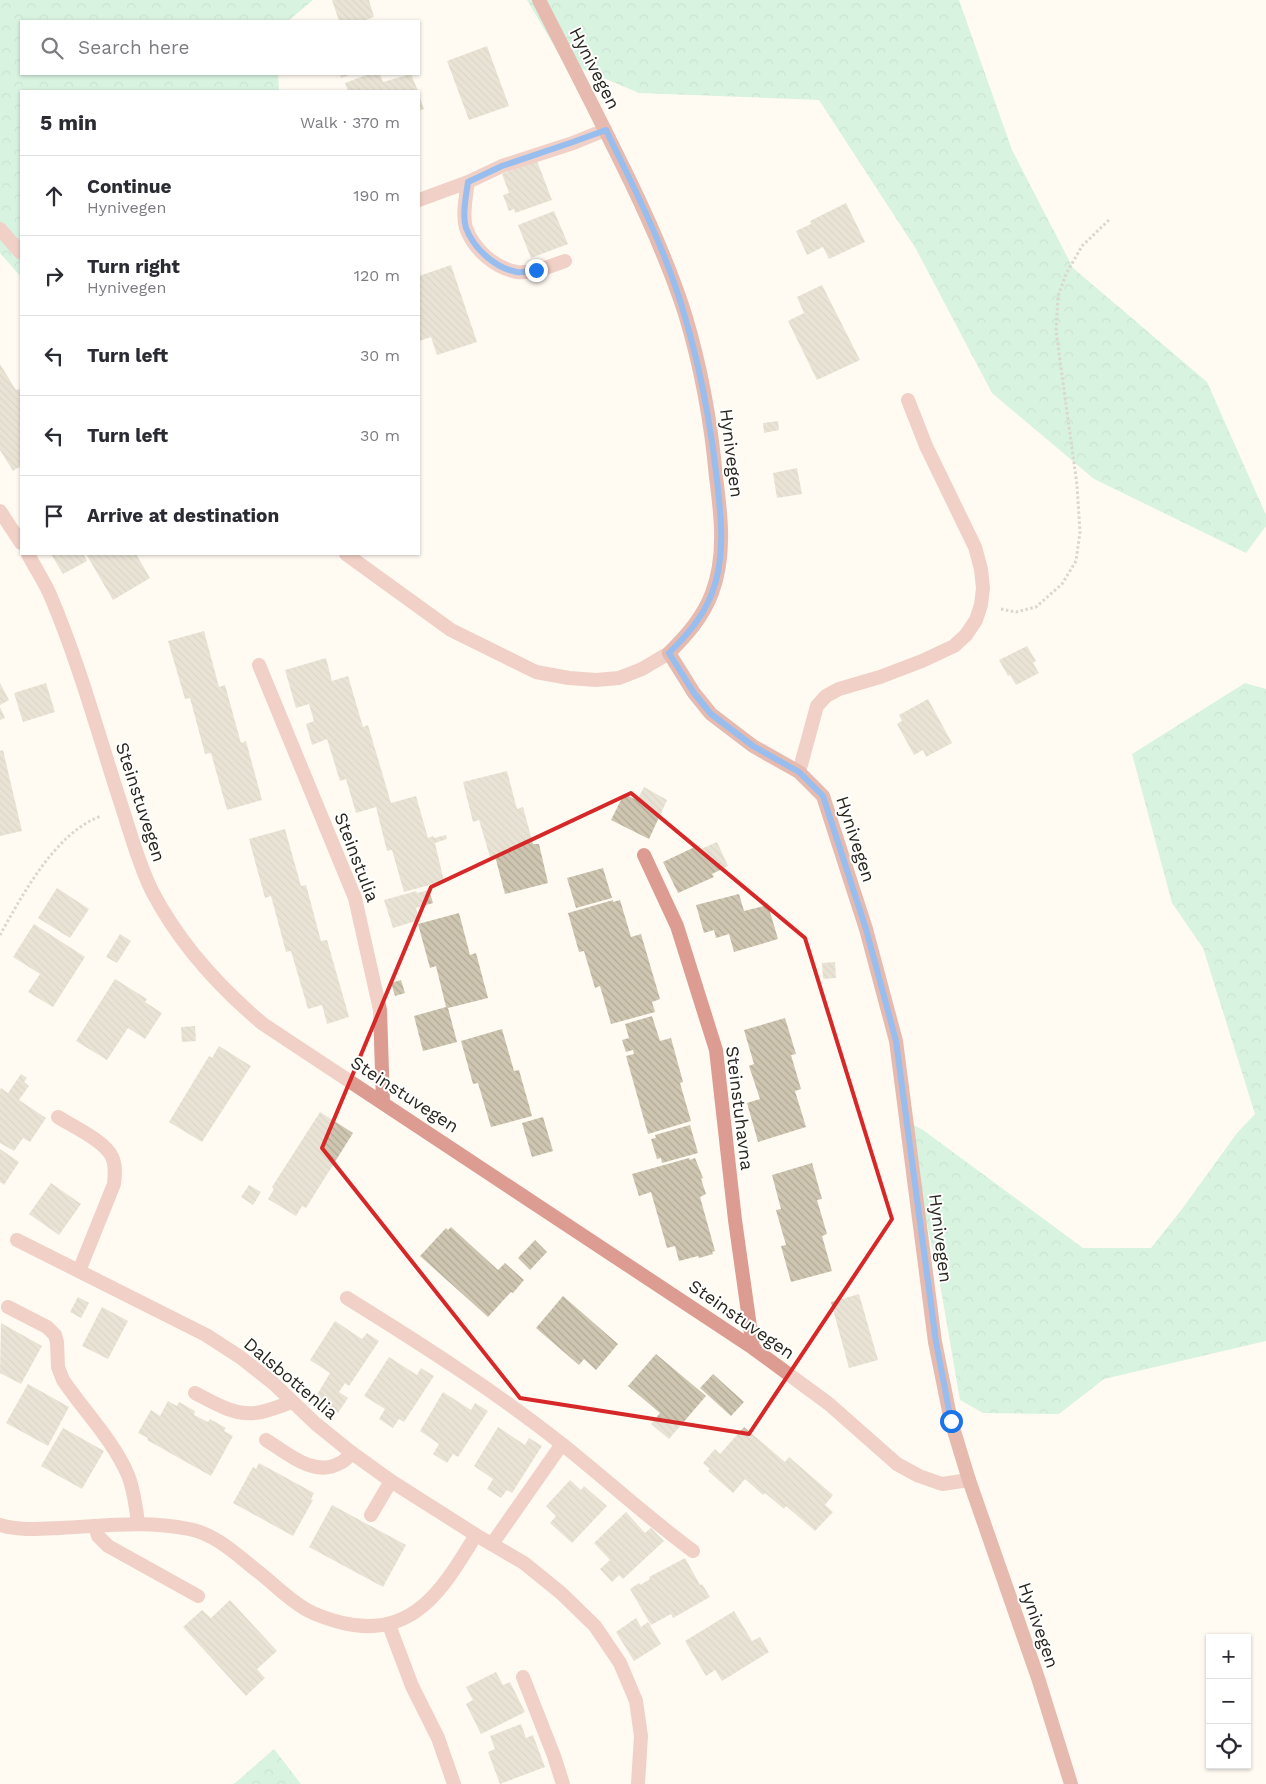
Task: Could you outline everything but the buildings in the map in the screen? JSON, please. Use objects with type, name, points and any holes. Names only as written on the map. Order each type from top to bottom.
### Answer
[{"type":"main road","name":"Hynivegen","points":[[538,0],[606,130],[660,246],[685,315],[706,403],[721,516],[722,544],[718,572],[712,592],[700,618],[687,636],[669,653],[694,693],[711,714],[753,746],[799,772],[823,796],[866,929],[896,1041],[936,1342],[951,1421],[968,1480],[1038,1678],[1071,1784]]},
{"type":"street","points":[[420,200],[468,182],[502,166],[606,130]]},
{"type":"street","points":[[468,182],[465,205],[466,228],[476,245],[488,259],[500,266],[518,272],[536,270],[566,261]]},
{"type":"street","points":[[0,229],[20,252]]},
{"type":"street","points":[[799,772],[817,706],[826,696],[839,688],[880,676],[954,646],[976,620],[981,605],[983,588],[975,547],[926,446],[908,400]]},
{"type":"street","points":[[0,511],[20,541]]},
{"type":"street","name":"Steinstuvegen","points":[[29,555],[50,596],[68,642],[137,854],[152,890],[172,926],[210,974],[233,999],[263,1024],[753,1348],[829,1404],[897,1464],[918,1476],[942,1484],[968,1480]]},
{"type":"street","points":[[347,555],[451,630],[536,672],[569,678],[596,680],[619,678],[642,669],[669,653]]},
{"type":"street","name":"Steinstulia","points":[[259,665],[355,898],[380,1010],[383,1102]]},
{"type":"street","name":"Steinstuhavna","points":[[644,855],[677,926],[716,1050],[735,1220],[753,1348]]},
{"type":"street","points":[[58,1117],[105,1147],[112,1156],[115,1172],[114,1184],[79,1271]]},
{"type":"street","name":"Dalsbottenlia","points":[[17,1240],[206,1335],[240,1357],[273,1383],[316,1424],[352,1453],[391,1481],[524,1563],[561,1594],[595,1626],[620,1662],[636,1701],[641,1736],[638,1784]]},
{"type":"street","points":[[347,1298],[418,1342],[562,1444],[693,1551]]},
{"type":"street","points":[[8,1307],[47,1327],[55,1335],[58,1367],[63,1380],[115,1451],[128,1475],[133,1491],[138,1523]]},
{"type":"street","points":[[196,1393],[224,1408],[243,1413],[256,1413],[292,1402]]},
{"type":"street","points":[[266,1440],[304,1463],[320,1468],[331,1467],[341,1463],[352,1453]]},
{"type":"street","points":[[492,1544],[562,1444]]},
{"type":"street","points":[[372,1515],[391,1481]]},
{"type":"street","points":[[0,1525],[25,1529],[138,1523],[192,1529],[217,1540],[308,1610],[330,1620],[371,1627],[389,1625],[411,1616],[448,1581],[476,1535]]},
{"type":"street","points":[[95,1526],[98,1536],[108,1546],[198,1596]]},
{"type":"street","points":[[389,1625],[412,1686],[438,1738],[454,1784]]},
{"type":"street","points":[[523,1677],[563,1784]]},
{"type":"path","points":[[981,605],[1016,612],[1036,608],[1062,584],[1076,561],[1080,532],[1077,485],[1056,331],[1058,296],[1066,274],[1082,246],[1110,219]]},
{"type":"path","points":[[0,935],[37,874],[57,848],[73,833],[94,819],[123,809]]},
{"type":"highlighted area","points":[[631,793],[805,938],[892,1219],[749,1434],[520,1398],[322,1148],[431,887]]},
{"type":"green space","points":[[0,0],[313,0],[289,20],[20,20],[20,75],[278,75],[279,90],[20,90],[20,276],[0,253]]},
{"type":"green space","points":[[527,0],[959,0],[1012,150],[1073,268],[1207,382],[1266,515],[1266,526],[1246,553],[1094,479],[992,393],[916,249],[819,100],[639,93],[563,61]]},
{"type":"green space","points":[[1245,683],[1266,689],[1266,1341],[1104,1379],[1059,1414],[983,1413],[960,1400],[939,1278],[904,1120],[923,1130],[1083,1248],[1151,1248],[1182,1209],[1237,1133],[1255,1114],[1203,948],[1172,903],[1132,754]]},
{"type":"green space","points":[[274,1749],[301,1784],[234,1784]]},
{"type":"route","points":[[536,270],[518,272],[500,266],[488,259],[476,245],[466,228],[465,205],[468,182],[502,166],[606,130],[660,246],[685,315],[706,403],[715,461],[722,544],[718,572],[712,592],[700,618],[687,636],[669,653],[694,693],[711,714],[753,746],[799,772],[823,796],[866,929],[896,1041],[936,1342],[951,1421]]}]
